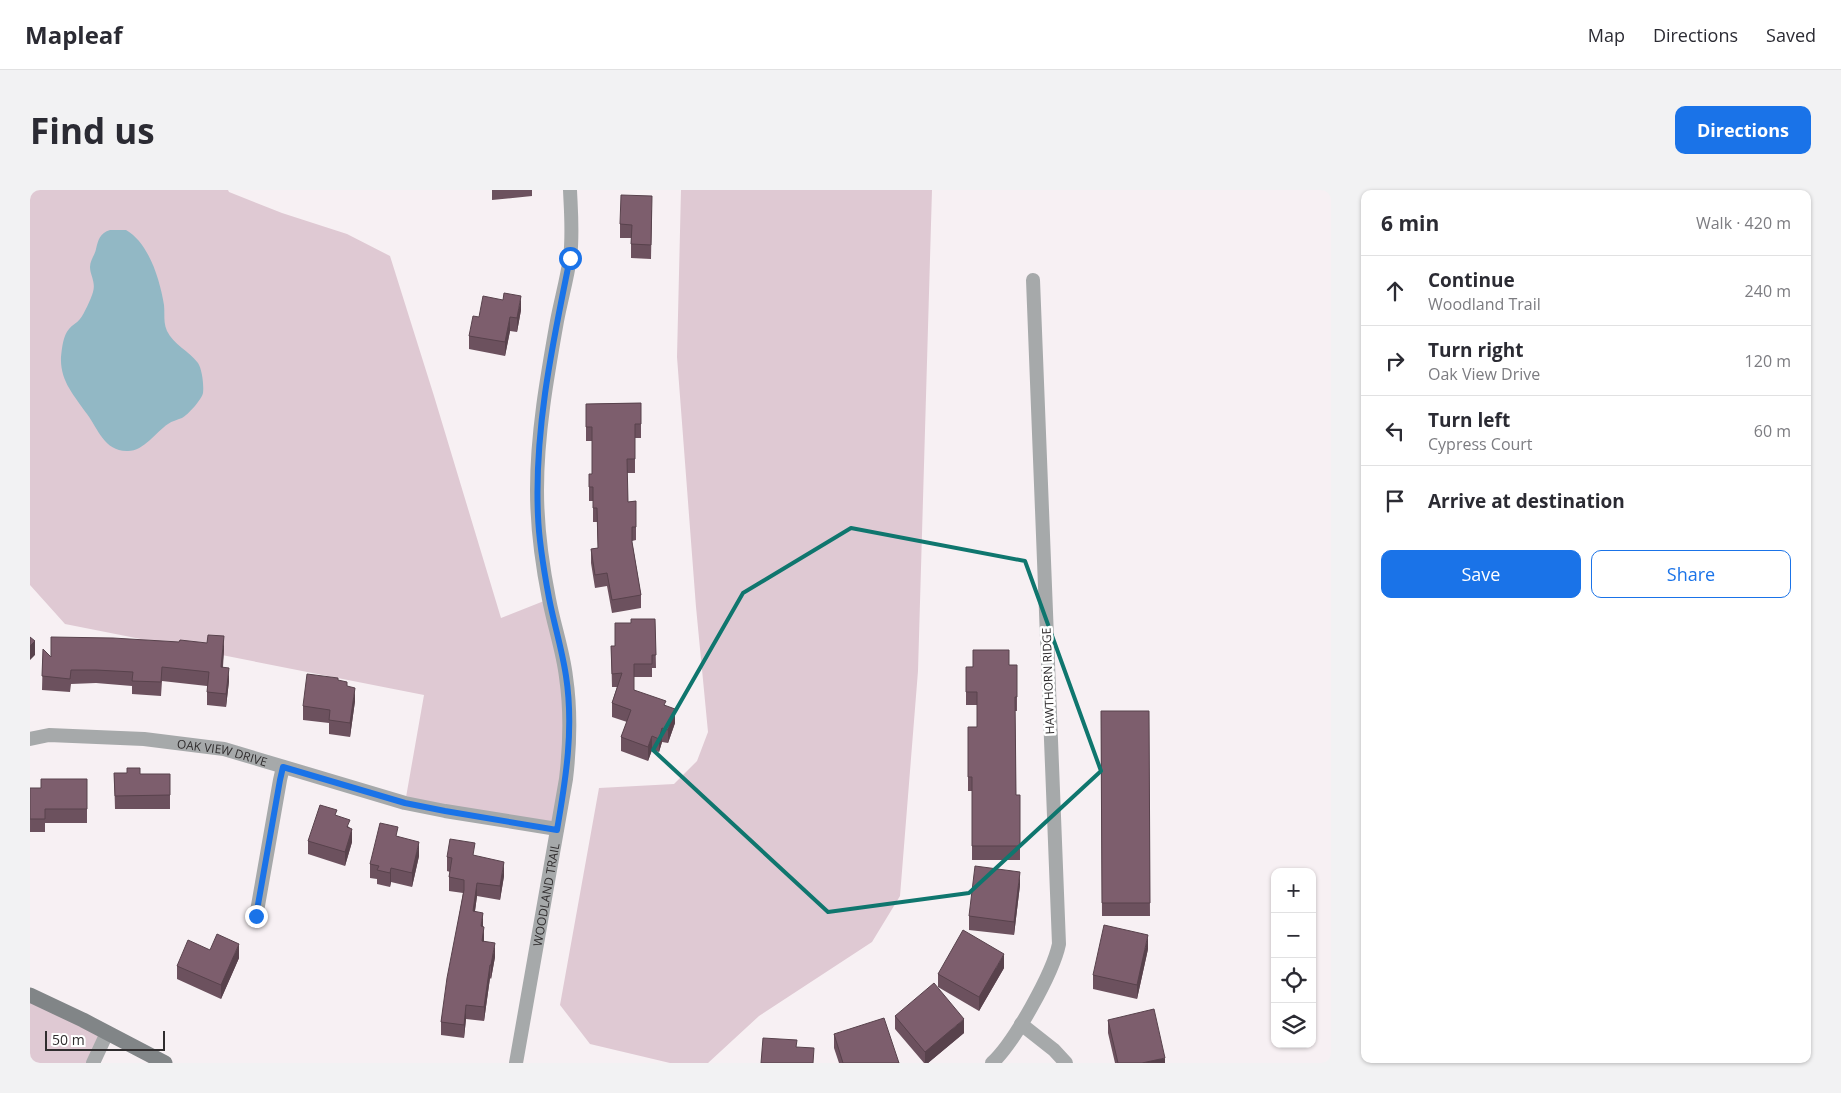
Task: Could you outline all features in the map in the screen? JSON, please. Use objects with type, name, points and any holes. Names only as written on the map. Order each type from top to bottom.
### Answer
[{"type":"main road","points":[[30,995],[165,1063]]},
{"type":"street","name":"WOODLAND TRAIL","points":[[516,1063],[569,754],[569,702],[562,651],[549,599],[540,545],[537,490],[539,452],[549,367],[570,258],[572,226],[570,190]]},
{"type":"street","name":"HAWTHORN RIDGE","points":[[992,1063],[1021,1024],[1056,957],[1059,944],[1033,280]]},
{"type":"street","name":"OAK VIEW DRIVE","points":[[30,739],[49,735],[144,739],[224,749],[405,803],[557,830]]},
{"type":"street","points":[[256,916],[283,767]]},
{"type":"street","points":[[1021,1024],[1054,1050],[1066,1063]]},
{"type":"street","points":[[93,1063],[108,1033]]},
{"type":"highlighted area","points":[[851,528],[1025,561],[1101,771],[969,893],[828,912],[653,750],[743,593]]},
{"type":"shaded area","points":[[30,190],[228,190],[282,213],[347,234],[390,256],[501,618],[549,599],[570,728],[557,829],[405,803],[424,695],[65,624],[30,585]]},
{"type":"shaded area","points":[[681,190],[932,190],[918,671],[900,896],[872,942],[759,1016],[708,1063],[670,1063],[590,1044],[560,1005],[599,788],[674,784],[697,761],[708,732],[696,607],[677,357]]},
{"type":"shaded area","points":[[30,995],[107,1033],[93,1063],[30,1063]]},
{"type":"water","points":[[110,230],[126,230],[134,236],[147,253],[160,285],[167,331],[173,340],[198,363],[203,382],[202,396],[188,414],[163,427],[139,448],[128,451],[113,448],[103,438],[65,381],[61,366],[65,335],[82,317],[93,292],[94,285],[90,264],[100,237]]},
{"type":"building","points":[[621,195],[652,196],[651,245],[631,244],[632,225],[620,224]]},
{"type":"building","points":[[504,293],[521,296],[517,318],[510,317],[505,342],[469,336],[473,316],[479,317],[483,296],[503,300]]},
{"type":"building","points":[[641,403],[641,424],[635,424],[635,459],[627,459],[628,502],[636,501],[636,527],[632,527],[632,542],[641,595],[612,600],[607,573],[595,575],[591,549],[598,548],[597,508],[593,508],[593,487],[589,487],[589,474],[592,474],[592,427],[586,427],[586,404]]},
{"type":"building","points":[[631,619],[655,619],[656,655],[652,655],[652,664],[634,664],[634,690],[666,701],[664,705],[675,709],[668,730],[662,728],[659,739],[652,736],[648,747],[621,737],[631,710],[612,703],[622,673],[612,674],[611,646],[615,646],[615,623],[631,623]]},
{"type":"building","points":[[208,635],[224,636],[221,667],[229,668],[226,694],[207,692],[209,672],[162,667],[161,682],[132,681],[133,672],[96,670],[71,670],[70,679],[42,676],[43,649],[51,657],[51,637],[179,642],[180,640],[207,643]]},
{"type":"building","points":[[30,637],[35,641],[30,646]]},
{"type":"building","points":[[973,650],[1009,650],[1009,665],[1017,665],[1017,697],[1015,697],[1016,795],[1020,795],[1020,846],[972,846],[972,777],[968,777],[968,727],[977,727],[977,692],[966,692],[966,667],[973,667]]},
{"type":"building","points":[[307,674],[338,678],[338,680],[347,682],[347,686],[355,688],[350,723],[329,720],[330,710],[303,706]]},
{"type":"building","points":[[1101,711],[1149,711],[1150,903],[1102,903]]},
{"type":"building","points":[[127,768],[140,768],[140,774],[170,774],[170,795],[115,796],[114,773],[127,773]]},
{"type":"building","points":[[41,779],[87,779],[87,809],[45,809],[45,819],[30,819],[30,788],[41,788]]},
{"type":"building","points":[[320,805],[337,810],[335,815],[350,820],[347,827],[352,829],[345,852],[308,841]]},
{"type":"building","points":[[380,823],[398,827],[396,836],[419,842],[412,873],[391,868],[390,873],[377,870],[379,866],[370,864]]},
{"type":"building","points":[[450,839],[475,843],[473,855],[504,862],[500,886],[477,883],[473,911],[483,913],[481,926],[484,927],[482,941],[495,943],[484,1007],[466,1005],[464,1025],[441,1022],[447,978],[464,890],[464,880],[449,877],[452,858],[447,857]]},
{"type":"building","points":[[975,866],[1020,872],[1014,922],[969,916]]},
{"type":"building","points":[[1104,925],[1148,935],[1137,985],[1093,975]]},
{"type":"building","points":[[963,930],[1004,954],[979,997],[938,974]]},
{"type":"building","points":[[217,934],[239,944],[221,985],[177,966],[188,940],[210,950]]},
{"type":"building","points":[[934,983],[964,1019],[925,1052],[895,1016]]},
{"type":"building","points":[[1154,1009],[1165,1058],[1142,1063],[1118,1063],[1108,1020]]},
{"type":"building","points":[[884,1018],[899,1063],[843,1063],[834,1034]]},
{"type":"building","points":[[763,1038],[797,1040],[796,1047],[814,1048],[813,1063],[761,1063]]},
{"type":"route","points":[[256,916],[283,767],[405,803],[557,830],[569,754],[569,702],[562,651],[549,599],[540,545],[537,490],[538,462],[549,367],[570,258]]}]
